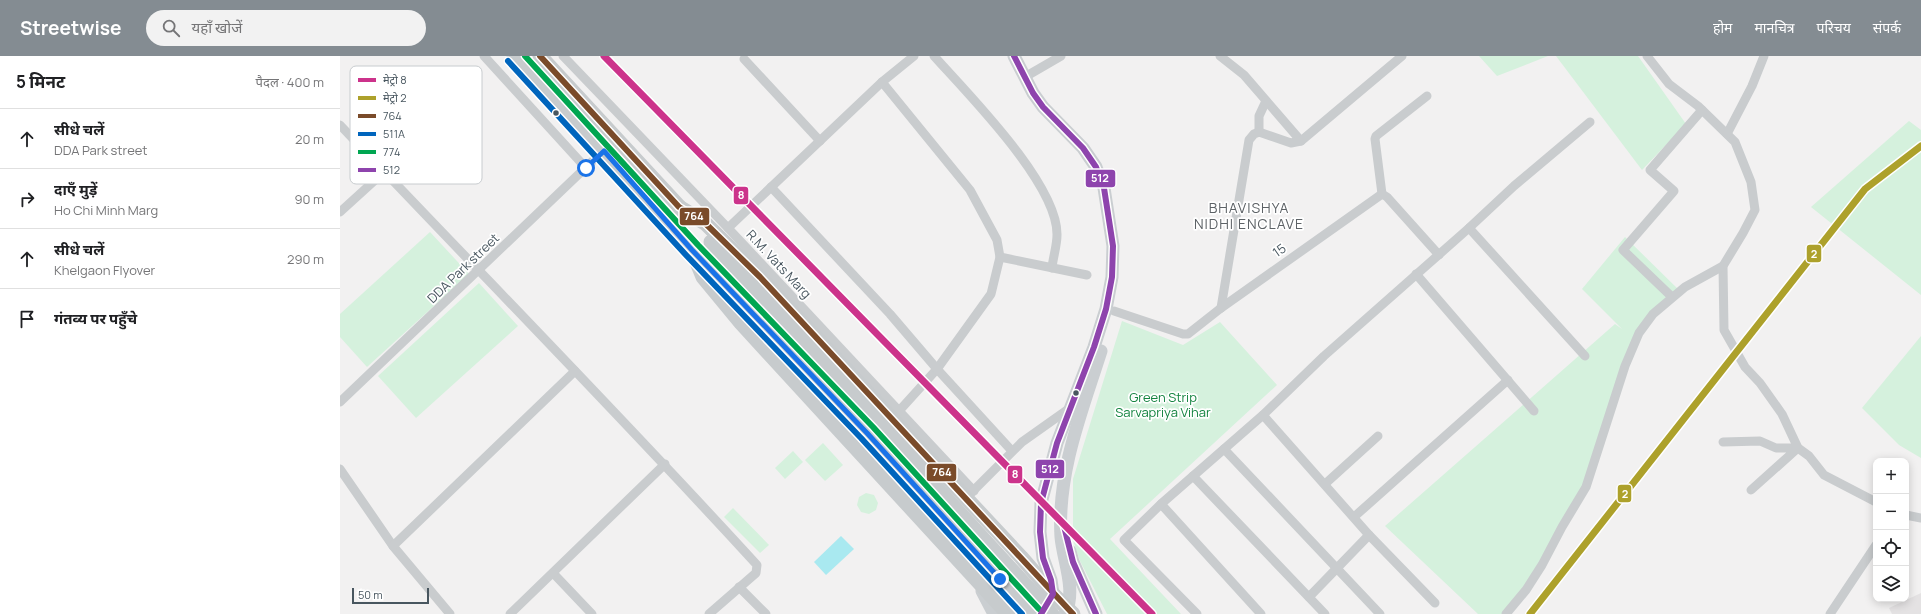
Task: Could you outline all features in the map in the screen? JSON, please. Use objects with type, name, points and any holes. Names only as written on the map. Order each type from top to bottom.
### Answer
[{"type":"main road","points":[[514,56],[604,151],[692,250],[867,433],[1033,614]]},
{"type":"main road","points":[[540,56],[1052,614]]},
{"type":"main road","points":[[1014,56],[1033,93],[1055,120],[1083,148],[1101,178],[1107,200],[1113,246],[1110,310]]},
{"type":"main road","points":[[1022,56],[1030,74],[1052,107],[1094,150],[1108,178],[1117,212],[1121,245],[1120,278],[1098,348],[1063,478],[1060,501],[1061,538],[1071,592],[1069,612]]},
{"type":"main road","points":[[679,207],[705,223],[760,277],[971,498],[1069,612]]},
{"type":"main road","points":[[692,250],[703,277],[741,323],[1008,614]]},
{"type":"main road","points":[[1041,614],[1053,594],[1051,580],[1043,558],[1040,532],[1041,503],[1057,443],[1070,408],[1098,348]]},
{"type":"main road","points":[[937,538],[954,546],[964,544],[977,532],[979,522],[978,513],[971,498]]},
{"type":"main road","points":[[1061,516],[1074,562],[1096,614]]},
{"type":"main road","points":[[974,577],[994,614]]},
{"type":"street","points":[[484,56],[586,168]]},
{"type":"street","name":"R.M. Vats Marg","points":[[563,56],[728,228],[899,411],[971,498]]},
{"type":"street","points":[[728,228],[882,82],[914,56]]},
{"type":"street","points":[[934,56],[1023,159],[1048,202],[1057,234],[1052,268]]},
{"type":"street","points":[[1030,74],[1061,56]]},
{"type":"street","points":[[1220,56],[1244,75],[1301,141]]},
{"type":"street","points":[[1221,308],[1249,140],[1254,134],[1259,132],[1291,143],[1301,141],[1402,56]]},
{"type":"street","points":[[1506,614],[1526,590],[1542,565],[1562,527],[1586,487],[1625,366],[1639,333],[1653,314],[1684,287],[1723,266],[1753,215],[1755,207],[1751,182],[1736,144],[1702,110],[1668,84],[1647,56]]},
{"type":"street","points":[[1727,134],[1752,86],[1764,56]]},
{"type":"street","points":[[744,57],[820,141]]},
{"type":"street","points":[[882,82],[970,190],[997,240],[1000,257],[991,294],[937,369],[899,411]]},
{"type":"street","points":[[1427,96],[1374,139],[1382,194],[1387,197],[1439,255]]},
{"type":"street","points":[[1259,132],[1258,116],[1266,101]]},
{"type":"street","points":[[1672,297],[1623,250],[1674,191],[1650,170],[1702,110]]},
{"type":"street","points":[[1196,614],[1124,540],[1160,504],[1263,415],[1324,356],[1439,255],[1514,186],[1590,122]]},
{"type":"street","points":[[340,125],[350,136]]},
{"type":"street","name":"DDA Park street","points":[[340,402],[604,151]]},
{"type":"street","points":[[340,212],[371,184]]},
{"type":"street","points":[[395,184],[478,272],[665,464],[757,565],[756,573],[709,614]]},
{"type":"street","points":[[771,187],[890,314],[937,369],[1012,451]]},
{"type":"street","name":"15","points":[[1110,310],[1186,334],[1194,330],[1221,308],[1382,194]]},
{"type":"street","points":[[1469,228],[1585,356]]},
{"type":"street","points":[[1000,257],[1087,275]]},
{"type":"street","points":[[1723,266],[1724,330],[1745,367],[1760,383],[1782,414],[1798,448],[1809,456],[1824,475],[1873,500]]},
{"type":"street","points":[[1416,274],[1534,411]]},
{"type":"street","points":[[394,546],[575,371]]},
{"type":"street","points":[[1354,517],[1508,380]]},
{"type":"street","points":[[971,498],[1012,451],[1038,429],[1070,408]]},
{"type":"street","points":[[1263,415],[1369,535],[1435,603]]},
{"type":"street","points":[[1325,484],[1378,436]]},
{"type":"street","points":[[1724,442],[1760,441],[1776,448],[1798,448]]},
{"type":"street","points":[[1752,490],[1798,448]]},
{"type":"street","points":[[1224,449],[1380,614]]},
{"type":"street","points":[[510,614],[665,464]]},
{"type":"street","points":[[340,469],[394,546],[450,614]]},
{"type":"street","points":[[1193,476],[1325,614]]},
{"type":"street","points":[[1160,504],[1261,614]]},
{"type":"street","points":[[1909,516],[1921,518]]},
{"type":"street","points":[[1309,597],[1369,535]]},
{"type":"street","points":[[1830,614],[1873,550]]},
{"type":"street","points":[[553,573],[592,614]]},
{"type":"street","points":[[739,587],[766,614]]},
{"type":"shaded area","points":[[1921,593],[1921,614],[1892,614],[1889,608],[1902,602],[1909,602],[1909,599]]},
{"type":"green space","points":[[1479,56],[1548,56],[1497,76]]},
{"type":"green space","points":[[1556,56],[1638,56],[1686,124],[1642,170]]},
{"type":"green space","points":[[1909,121],[1921,130],[1921,295],[1811,207]]},
{"type":"green space","points":[[430,232],[469,274],[367,367],[340,337],[340,314]]},
{"type":"green space","points":[[1625,237],[1680,291],[1653,314],[1636,340],[1586,487],[1542,565],[1505,614],[1478,614],[1385,526],[1615,324],[1622,329],[1582,289]]},
{"type":"green space","points":[[479,283],[518,326],[416,418],[378,376]]},
{"type":"green space","name":"Green Strip Sarvapriya Vihar","points":[[1122,321],[1183,345],[1220,322],[1277,385],[1110,539],[1181,614],[1107,614],[1080,561],[1073,540],[1073,479]]},
{"type":"green space","points":[[1921,336],[1921,458],[1899,445],[1862,408]]},
{"type":"green space","points":[[823,443],[843,465],[825,481],[805,460]]},
{"type":"green space","points":[[793,451],[803,462],[785,479],[775,468]]},
{"type":"green space","points":[[866,493],[874,495],[878,503],[876,510],[869,514],[861,512],[857,505],[859,497]]},
{"type":"green space","points":[[733,508],[769,545],[760,553],[724,517]]},
{"type":"water","points":[[841,536],[854,549],[826,575],[814,562]]},
{"type":"metro line","name":"8","points":[[604,56],[1152,614]]},
{"type":"metro line","name":"2","points":[[1530,614],[1865,189],[1921,146]]},
{"type":"transit line","name":"774","points":[[525,56],[698,245],[873,427],[1039,609]]},
{"type":"transit line","name":"764","points":[[540,56],[679,207],[705,223],[760,277],[1073,614]]},
{"type":"transit line","name":"512","points":[[1014,56],[1033,93],[1043,107],[1083,148],[1096,167],[1104,188],[1113,246],[1112,277],[1106,309],[1094,347],[1057,443],[1041,503],[1040,532],[1043,558],[1051,580],[1053,594],[1041,614]]},
{"type":"transit line","name":"511A","points":[[508,61],[686,255],[861,438],[1022,614]]},
{"type":"transit line","name":"512","points":[[1064,526],[1073,562],[1096,614]]},
{"type":"district","name":"BHAVISHYA NIDHI ENCLAVE","points":[[1249,216]]},
{"type":"route","points":[[586,168],[604,151],[692,250],[867,433],[1000,579]]}]
